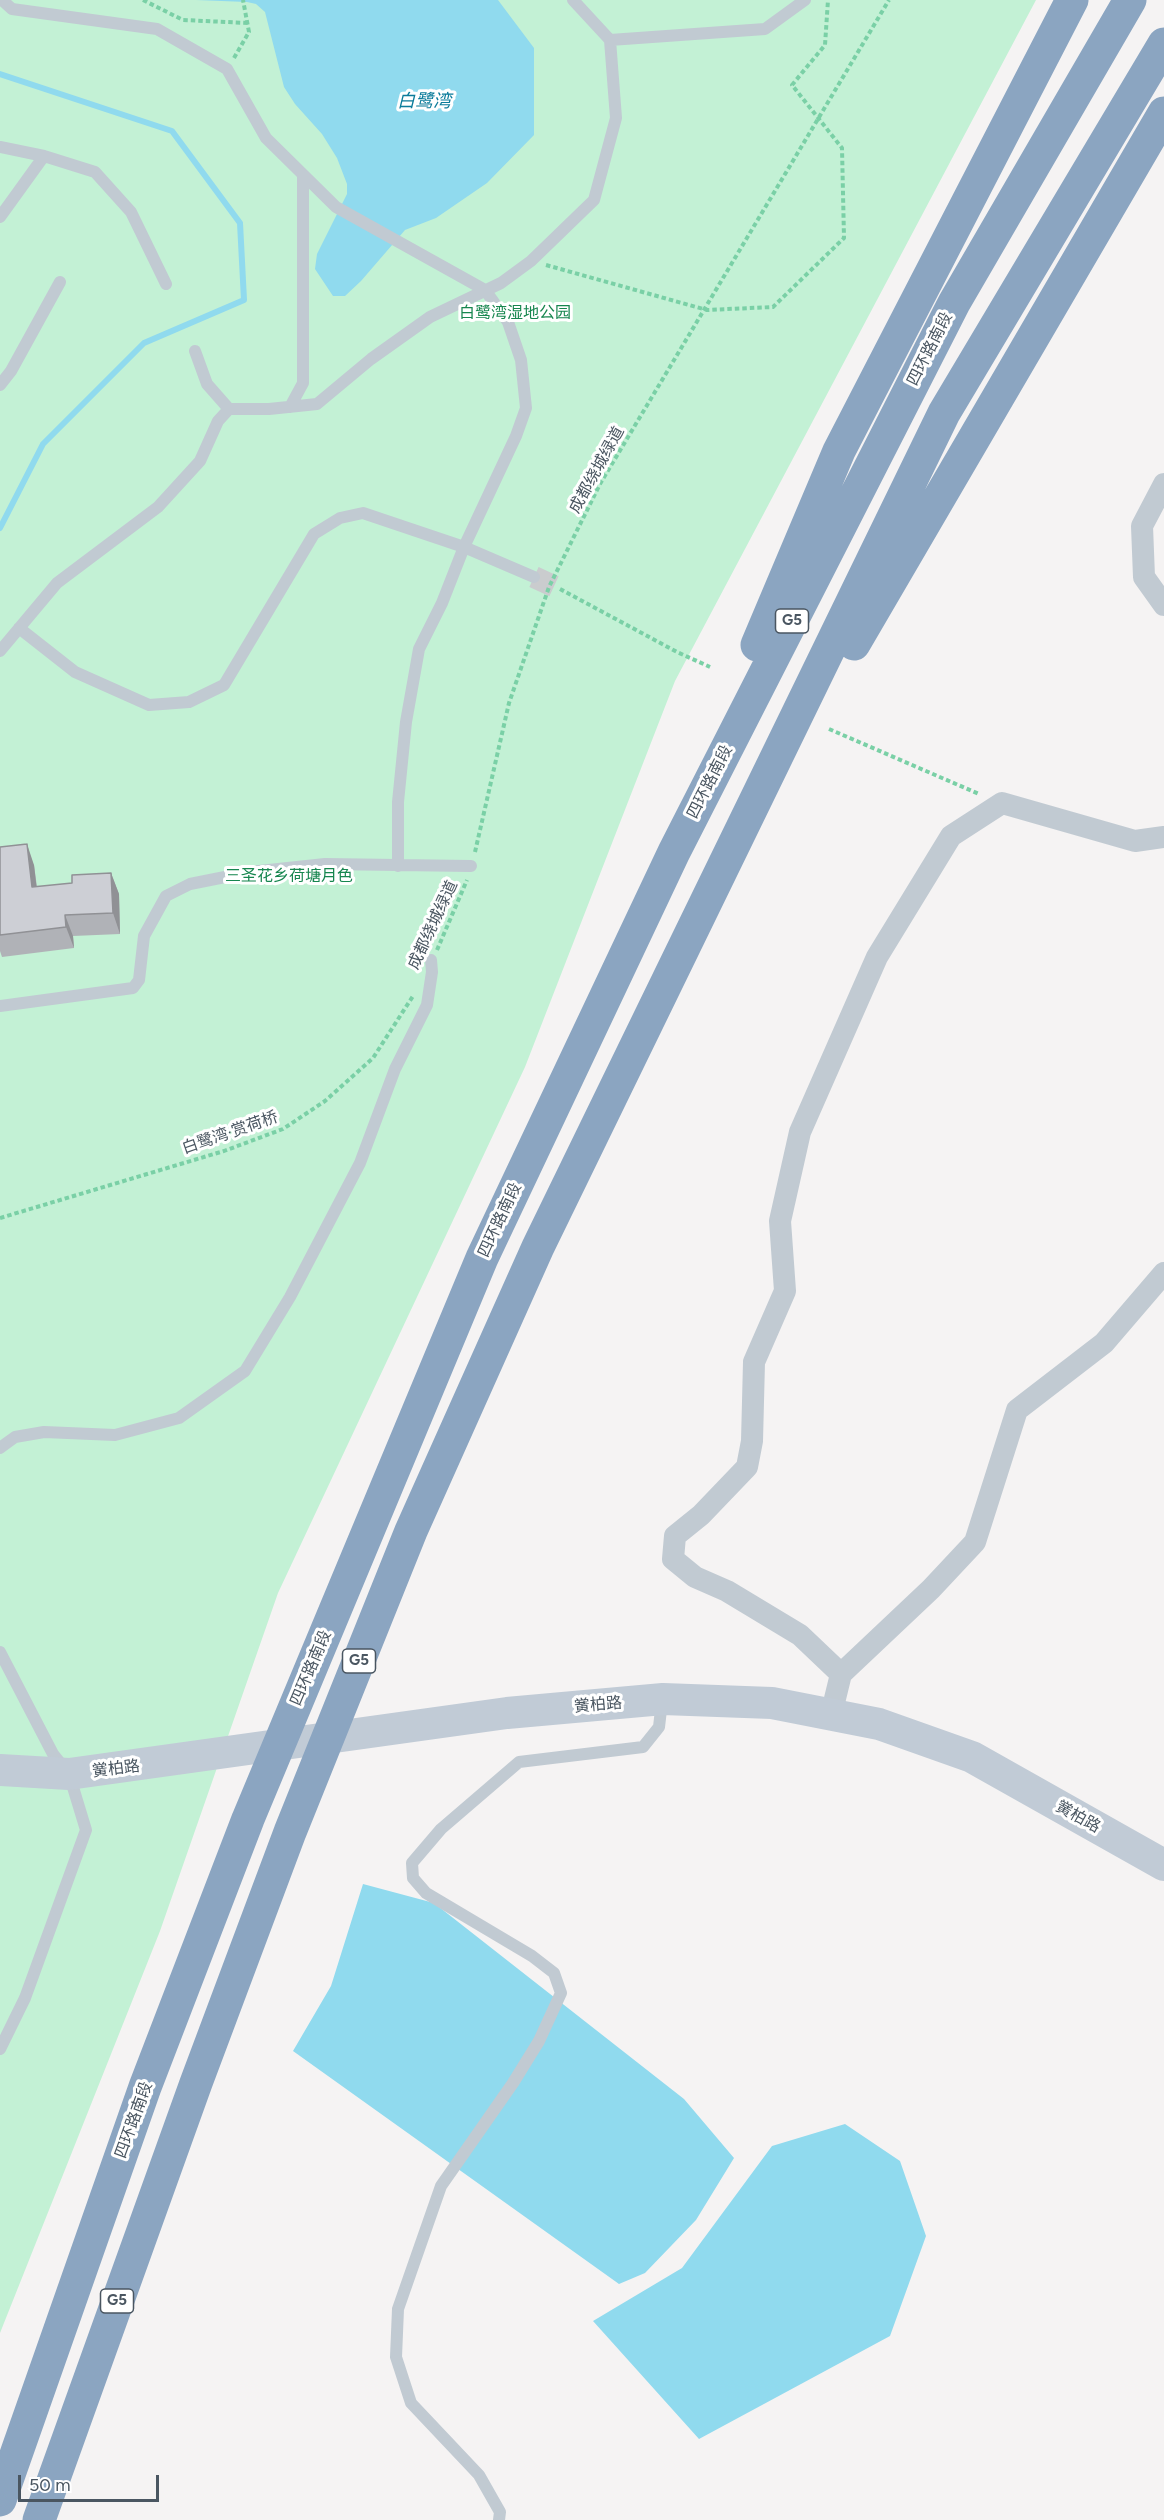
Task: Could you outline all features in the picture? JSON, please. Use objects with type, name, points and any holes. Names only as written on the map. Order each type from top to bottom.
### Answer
[{"type":"highway","points":[[625,956],[839,451],[1072,0]]},
{"type":"highway","name":"四环路南段","points":[[0,2500],[145,2087],[253,1808],[482,1258],[674,852],[954,303],[1130,0]]},
{"type":"highway","name":"G5","points":[[39,2520],[196,2083],[290,1832],[411,1532],[538,1246],[944,413],[1164,44]]},
{"type":"highway","points":[[721,871],[1164,113]]},
{"type":"street","points":[[1164,484],[1143,526],[1144,577],[1164,605]]},
{"type":"street","points":[[841,1674],[800,1635],[727,1591],[695,1577],[673,1559],[675,1536],[701,1515],[747,1467],[752,1441],[753,1362],[785,1291],[780,1221],[800,1132],[877,957],[951,837],[1002,803],[1135,841],[1164,837]]},
{"type":"street","points":[[831,1715],[841,1674],[931,1589],[975,1542],[1017,1410],[1104,1343],[1164,1273]]},
{"type":"street","name":"黉柏路","points":[[0,1770],[69,1774],[507,1713],[663,1699],[772,1703],[879,1725],[972,1757],[1164,1865]]},
{"type":"lane","points":[[2,0],[12,9],[157,29],[227,69],[266,138],[303,177],[336,207],[485,290],[508,322],[521,360],[526,408],[516,436],[464,547],[442,603],[419,649],[406,722],[398,802],[398,866]]},
{"type":"lane","points":[[0,651],[57,583],[158,507],[200,460],[218,421],[229,409],[317,404],[370,359],[430,317],[501,283],[531,261],[594,200],[616,118],[610,40],[573,0]]},
{"type":"lane","points":[[610,40],[765,29],[805,0]]},
{"type":"lane","points":[[0,147],[44,156],[95,172],[131,212],[166,284]]},
{"type":"lane","points":[[0,218],[44,156]]},
{"type":"lane","points":[[290,406],[303,383],[303,177]]},
{"type":"lane","points":[[0,385],[11,371],[60,282]]},
{"type":"lane","points":[[195,351],[207,384],[229,409]]},
{"type":"lane","points":[[19,628],[75,672],[149,705],[189,702],[224,685],[314,534],[340,518],[363,513],[464,547],[534,577]]},
{"type":"lane","points":[[0,1006],[133,988],[139,980],[144,936],[166,896],[190,884],[250,872],[325,864],[471,866]]},
{"type":"lane","points":[[0,1448],[15,1437],[44,1432],[115,1435],[179,1418],[245,1371],[290,1297],[360,1162],[395,1069],[427,1005],[432,972],[431,960]]},
{"type":"lane","points":[[0,1652],[17,1689],[53,1754],[69,1774],[86,1830],[25,1998],[0,2049]]},
{"type":"lane","points":[[499,2520],[500,2512],[480,2475],[411,2403],[396,2357],[398,2309],[441,2186],[513,2084],[539,2041],[561,1993],[554,1973],[532,1956],[426,1893],[413,1878],[412,1863],[441,1828],[519,1762],[643,1747],[659,1727],[663,1699]]},
{"type":"path","points":[[143,0],[183,20],[248,23]]},
{"type":"path","points":[[227,69],[249,32],[243,0]]},
{"type":"path","points":[[531,261],[707,310],[773,307],[844,238],[842,148],[792,85],[825,45],[828,0]]},
{"type":"path","name":"成都绕城绿道","points":[[416,991],[440,946],[464,891],[508,703],[549,587],[600,484],[707,310],[889,0]]},
{"type":"path","points":[[560,589],[676,652],[710,667]]},
{"type":"path","points":[[830,729],[1002,803]]},
{"type":"path","name":"白鹭湾·赏荷桥","points":[[0,1218],[224,1151],[283,1129],[325,1101],[373,1058],[416,991]]},
{"type":"green space","points":[[0,0],[1036,0],[675,681],[525,1067],[278,1593],[160,1931],[0,2333]]},
{"type":"water","name":"白鹭湾","points":[[196,0],[498,0],[534,48],[534,135],[487,183],[436,218],[405,230],[345,296],[333,296],[315,269],[317,254],[347,194],[347,184],[337,158],[322,134],[295,104],[284,87],[265,12],[256,4],[247,2]]},
{"type":"water","points":[[363,1884],[434,1903],[684,2099],[734,2158],[696,2220],[645,2273],[619,2284],[293,2051],[331,1986]]},
{"type":"water","points":[[845,2124],[900,2161],[926,2236],[890,2336],[699,2439],[593,2321],[682,2268],[772,2146]]},
{"type":"building","points":[[27,844],[32,887],[72,883],[72,875],[111,873],[113,913],[65,915],[66,927],[0,935],[0,847]]},
{"type":"waterway","points":[[0,74],[172,131],[240,223],[244,300],[144,343],[43,444],[0,528]]},
{"type":"tunnel","points":[[534,577],[560,589]]},
{"type":"park label","name":"白鹭湾湿地公园","points":[[515,313]]},
{"type":"park label","name":"三圣花乡荷塘月色","points":[[289,876]]}]
